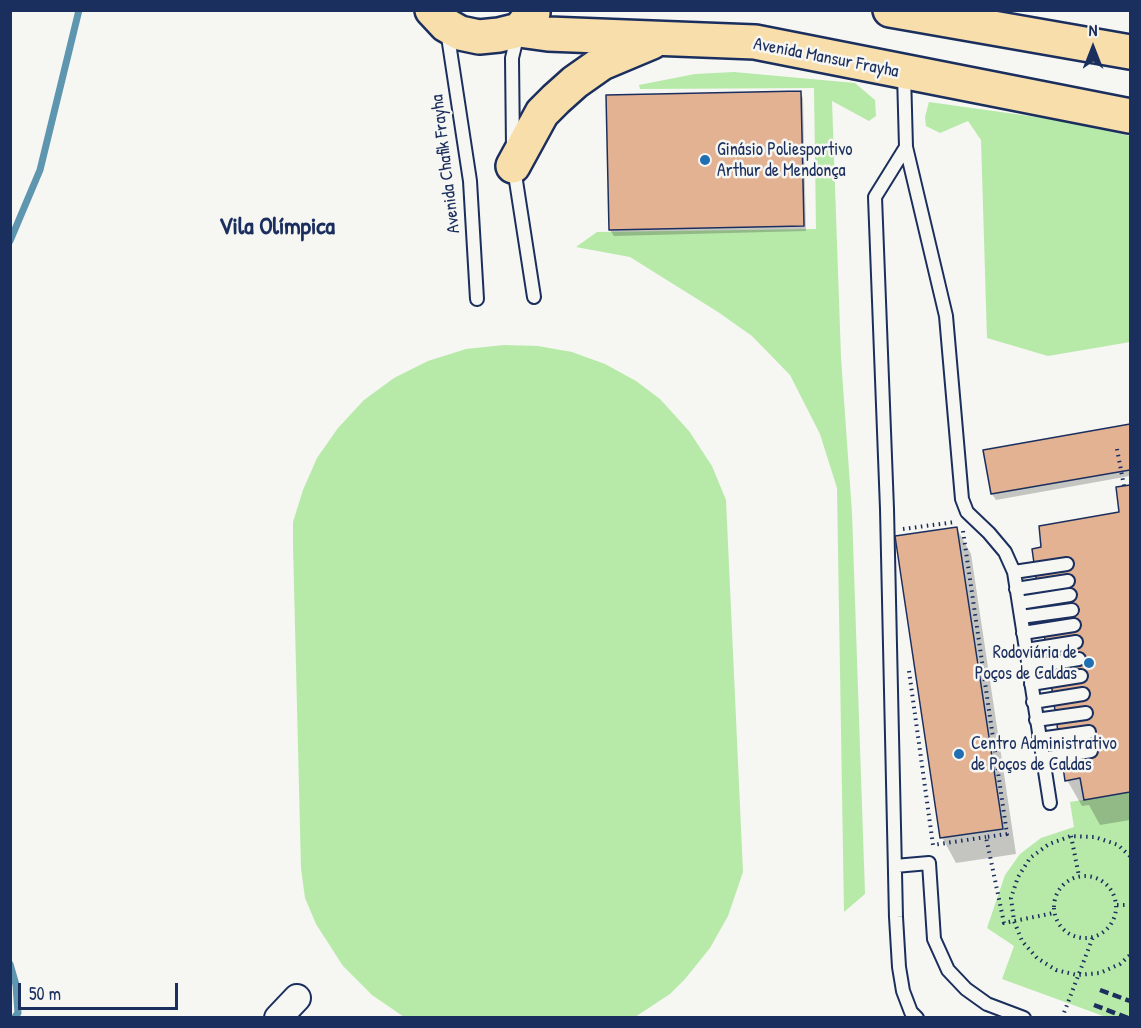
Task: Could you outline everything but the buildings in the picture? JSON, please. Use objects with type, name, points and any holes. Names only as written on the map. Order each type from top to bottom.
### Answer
[{"type":"main road","points":[[890,10],[1131,52]]},
{"type":"main road","name":"Avenida Mansur Frayha","points":[[432,16],[460,33],[479,37],[499,35],[526,20],[548,34],[755,42],[1131,116]]},
{"type":"main road","points":[[513,166],[542,113],[576,82],[616,56],[663,37]]},
{"type":"street","points":[[278,1017],[297,998]]},
{"type":"lane","name":"Avenida Chafik Frayha","points":[[432,16],[470,181],[477,299]]},
{"type":"lane","points":[[526,20],[512,58],[513,166],[534,297]]},
{"type":"lane","points":[[904,73],[906,147],[946,316],[962,499],[967,512],[1005,552],[1014,572],[1050,803]]},
{"type":"lane","points":[[906,147],[875,197],[887,509],[899,967],[903,991],[911,1012],[917,1017]]},
{"type":"lane","points":[[1014,572],[1067,564]]},
{"type":"lane","points":[[1016,589],[1068,580]]},
{"type":"lane","points":[[1018,603],[1070,595]]},
{"type":"lane","points":[[1021,617],[1072,610]]},
{"type":"lane","points":[[1023,633],[1074,625]]},
{"type":"lane","points":[[1026,650],[1076,642]]},
{"type":"lane","points":[[1028,667],[1079,659]]},
{"type":"lane","points":[[1030,684],[1081,676]]},
{"type":"lane","points":[[1033,702],[1083,694]]},
{"type":"lane","points":[[1036,720],[1086,713]]},
{"type":"lane","points":[[1039,739],[1089,732]]},
{"type":"lane","points":[[1042,759],[1091,751]]},
{"type":"lane","points":[[895,866],[929,863],[934,939],[948,969],[966,989],[987,1004],[1024,1017]]},
{"type":"path","points":[[1117,448],[1124,486]]},
{"type":"path","points":[[900,530],[961,521],[1007,834],[933,845],[909,671]]},
{"type":"path","points":[[1131,856],[1118,845],[1095,837],[1071,836],[1049,844],[1030,858],[1018,877],[1011,898],[1014,921],[1022,941],[1036,958],[1056,970],[1077,975],[1100,973],[1120,964],[1131,955]]},
{"type":"path","points":[[1071,836],[1079,876]]},
{"type":"path","points":[[986,837],[1004,923],[1054,913]]},
{"type":"path","points":[[1090,875],[1109,886],[1117,905],[1116,916],[1103,933],[1082,938],[1064,930],[1054,913],[1053,903],[1062,885],[1079,876],[1090,875]]},
{"type":"path","points":[[1117,905],[1131,904]]},
{"type":"path","points":[[1062,1017],[1093,937]]},
{"type":"green space","points":[[734,72],[855,83],[875,100],[876,116],[869,121],[832,101],[841,358],[852,513],[865,894],[844,912],[837,488],[820,434],[790,375],[752,336],[630,257],[576,247],[597,232],[816,229],[814,88],[640,89],[639,85],[695,74]]},
{"type":"green space","points":[[929,102],[1072,122],[1130,136],[1130,342],[1048,356],[987,338],[981,140],[968,121],[940,133],[926,126],[925,117]]},
{"type":"green space","points":[[504,345],[538,346],[572,352],[605,364],[636,381],[660,399],[689,431],[712,466],[726,500],[743,872],[728,916],[710,948],[670,994],[635,1017],[404,1017],[372,995],[343,966],[316,924],[305,898],[301,868],[293,545],[293,522],[303,490],[317,458],[338,428],[364,400],[394,378],[428,361],[466,349]]},
{"type":"green space","points":[[1130,792],[1130,1017],[1106,1017],[1002,979],[1014,946],[987,928],[1005,875],[1020,854],[1041,838],[1074,827],[1070,802]]},
{"type":"waterway","points":[[10,241],[40,170],[79,10]]},
{"type":"waterway","points":[[10,964],[16,985],[18,1013],[14,1018]]},
{"type":"railway","points":[[1100,990],[1130,1001]]},
{"type":"railway","points":[[1094,1005],[1128,1018]]},
{"type":"place","name":"Ginásio Poliesportivo Arthur de Mendonça","points":[[705,160]]},
{"type":"place","name":"Rodoviária de Poços de Caldas","points":[[1089,663]]},
{"type":"place","name":"Centro Administrativo de Poços de Caldas","points":[[959,754]]},
{"type":"district","name":"Vila Olímpica","points":[[277,228]]}]
